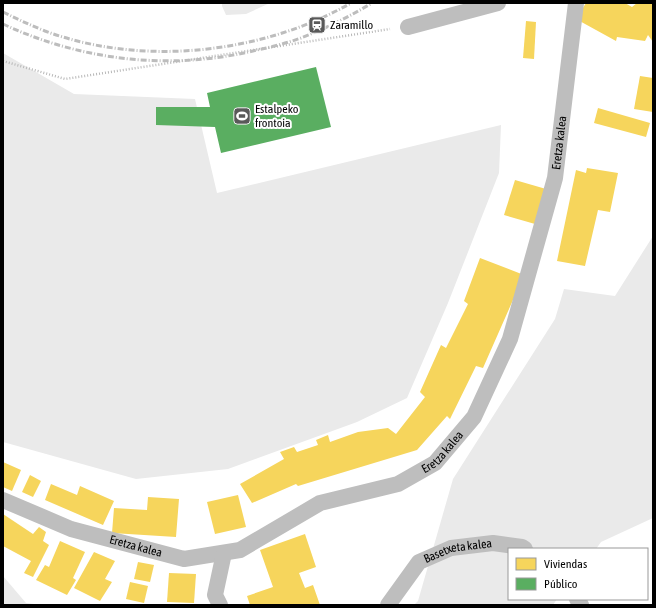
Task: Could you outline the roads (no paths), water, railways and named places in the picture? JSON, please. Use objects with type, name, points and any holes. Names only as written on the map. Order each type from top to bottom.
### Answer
[{"type":"street","points":[[408,27],[498,3]]},
{"type":"street","name":"Eretza kalea","points":[[3,500],[71,529],[184,559],[240,550],[320,503],[398,484],[435,463],[474,417],[510,339],[555,178],[576,3]]},
{"type":"street","name":"Basetxeta kalea","points":[[388,605],[420,562],[451,548],[493,543],[524,548]]},
{"type":"street","points":[[220,605],[215,595],[224,553]]},
{"type":"railway","points":[[3,12],[45,31],[82,42],[121,49],[161,51],[201,50],[241,44],[279,34],[316,20],[351,3]]},
{"type":"railway","points":[[3,24],[33,37],[64,47],[96,54],[128,59],[160,61],[193,60],[225,56],[268,48],[290,42],[328,26],[372,3]]},
{"type":"place","name":"Zaramillo","points":[[317,25]]},
{"type":"place","name":"Estalpeko frontoia","points":[[242,116]]}]
